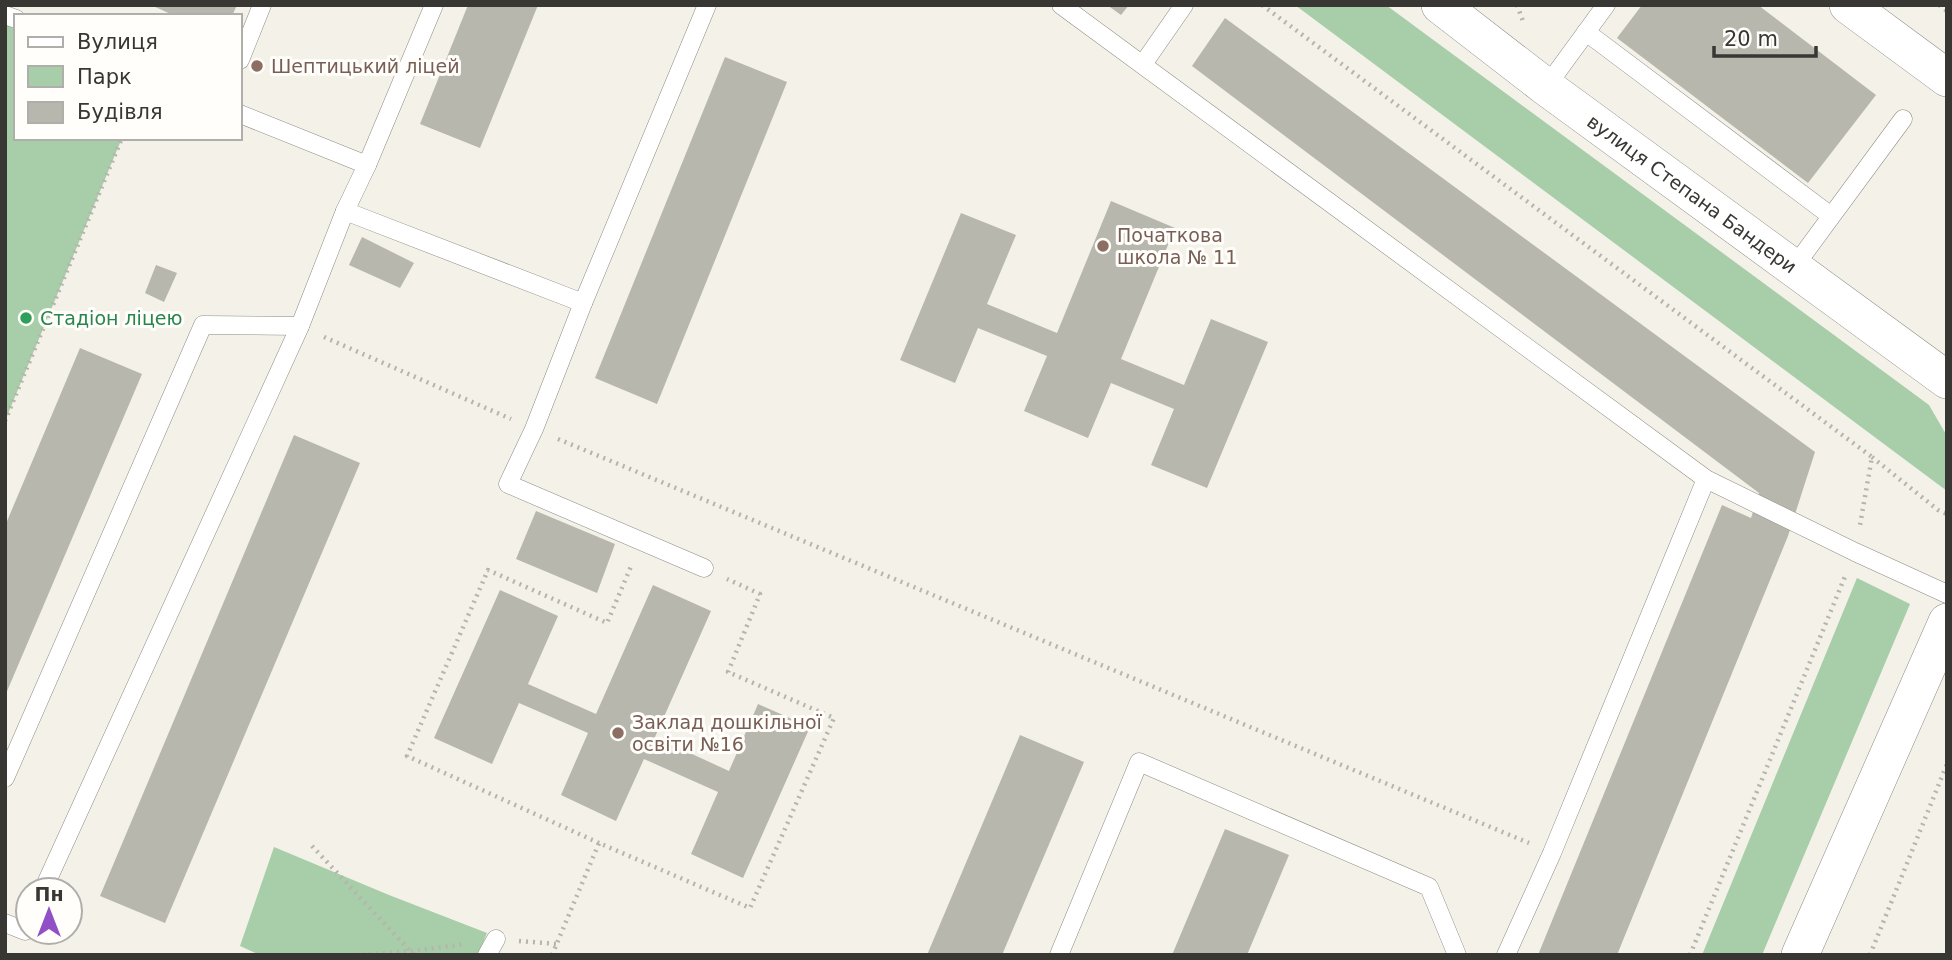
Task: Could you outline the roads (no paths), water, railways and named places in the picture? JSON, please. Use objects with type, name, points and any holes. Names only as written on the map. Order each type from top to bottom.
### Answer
[{"type":"street","name":"вулиця Степана Бандери","points":[[1440,5],[1546,87],[1947,380]]},
{"type":"street","points":[[1848,5],[1947,78]]},
{"type":"street","points":[[1800,955],[1947,622]]},
{"type":"lane","points":[[242,55],[262,5]]},
{"type":"lane","points":[[49,876],[300,327],[345,211],[368,165],[435,5]]},
{"type":"lane","points":[[704,568],[508,484],[534,429],[583,303],[708,5]]},
{"type":"lane","points":[[1061,5],[1706,479],[1947,594]]},
{"type":"lane","points":[[1143,64],[1184,5]]},
{"type":"lane","points":[[1546,87],[1606,5]]},
{"type":"lane","points":[[1586,32],[1831,216]]},
{"type":"lane","points":[[242,115],[368,165]]},
{"type":"lane","points":[[1794,267],[1903,118]]},
{"type":"lane","points":[[345,211],[583,303]]},
{"type":"lane","points":[[5,778],[203,325],[300,327]]},
{"type":"lane","points":[[1506,955],[1552,853],[1706,479]]},
{"type":"lane","points":[[1059,955],[1139,762],[1429,887],[1457,955]]},
{"type":"place","name":"Шептицький ліцей","points":[[257,66]]},
{"type":"place","name":"Початкова школа № 11","points":[[1103,246]]},
{"type":"place","name":"Стадіон ліцею","points":[[26,318]]},
{"type":"place","name":"Заклад дошкільної освіти №16","points":[[618,733]]}]
